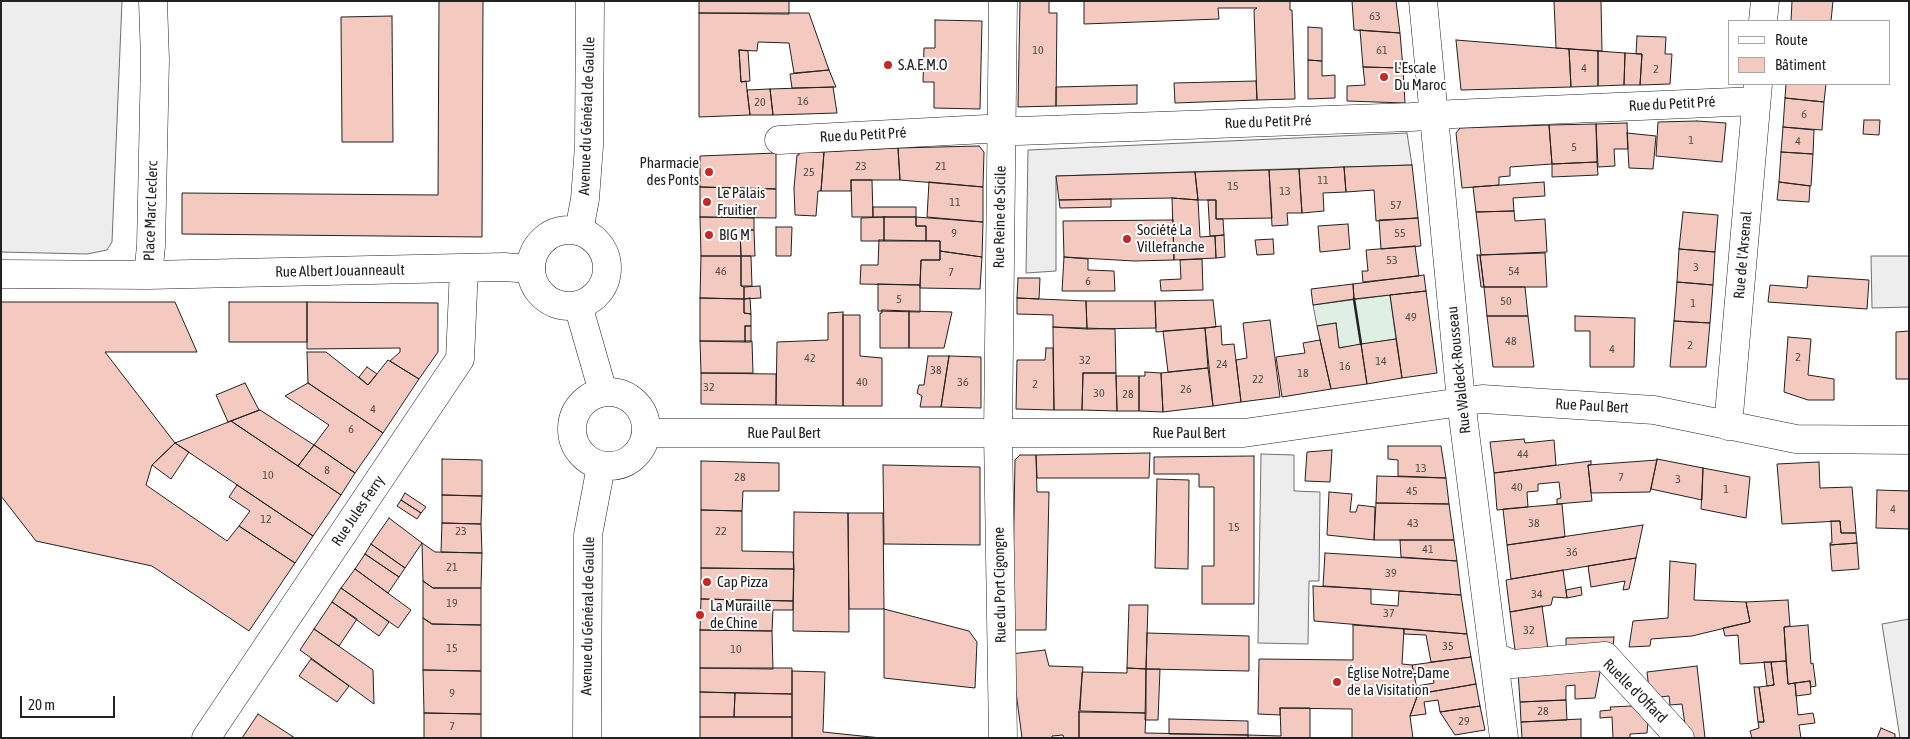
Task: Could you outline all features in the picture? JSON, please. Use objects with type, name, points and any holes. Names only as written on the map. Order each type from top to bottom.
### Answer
[{"type":"street","name":"Place Marc Leclerc","points":[[1,274],[148,275],[151,246],[155,60],[153,1]]},
{"type":"street","name":"Avenue du Général de Gaulle","points":[[579,231],[589,146],[590,1]]},
{"type":"street","name":"Rue Reine de Sicile","points":[[998,433],[1003,1]]},
{"type":"street","name":"Rue Waldeck-Rousseau","points":[[1423,1],[1462,401],[1504,738]]},
{"type":"street","points":[[1764,20],[1765,1]]},
{"type":"street","name":"Rue du Petit Pré","points":[[779,140],[1002,130],[1018,131],[1434,116],[1757,92]]},
{"type":"street","name":"Rue de l'Arsenal","points":[[1728,426],[1757,92]]},
{"type":"street","points":[[567,230],[579,231],[592,237],[602,248],[607,262],[607,276],[601,289],[591,299],[578,305],[565,306],[552,302],[541,294],[534,282],[531,269],[532,257],[546,238],[556,232],[567,230]]},
{"type":"street","name":"Rue Albert Jouanneault","points":[[148,275],[464,268],[531,269]]},
{"type":"street","name":"Rue Jules Ferry","points":[[206,738],[460,359],[464,268]]},
{"type":"street","points":[[578,305],[603,392]]},
{"type":"street","points":[[603,392],[614,392],[634,402],[642,411],[646,433],[641,448],[631,459],[617,466],[602,466],[589,461],[579,453],[573,442],[571,429],[574,416],[580,405],[590,397],[603,392]]},
{"type":"street","name":"Rue Paul Bert","points":[[646,433],[1244,433],[1482,399],[1654,410],[1796,439],[1909,440]]},
{"type":"street","name":"Rue du Port Cigongne","points":[[998,433],[1003,738]]},
{"type":"street","name":"Avenue du Général de Gaulle","points":[[587,738],[588,535],[602,466]]},
{"type":"street","name":"Ruelle d'Offard","points":[[1495,657],[1512,664],[1605,656],[1680,738]]},
{"type":"green space","points":[[1390,295],[1396,339],[1339,348],[1336,323],[1317,326],[1313,305]]},
{"type":"shaded area","points":[[1,1],[122,1],[112,242],[107,250],[87,254],[1,252]]},
{"type":"shaded area","points":[[1407,133],[1412,165],[1056,176],[1056,271],[1026,273],[1028,150]]},
{"type":"shaded area","points":[[1871,256],[1909,256],[1909,307],[1872,308]]},
{"type":"shaded area","points":[[1261,454],[1294,455],[1294,491],[1320,492],[1319,581],[1309,581],[1308,644],[1258,643]]},
{"type":"shaded area","points":[[1909,619],[1909,738],[1900,738],[1882,624]]},
{"type":"building","points":[[439,1],[483,1],[482,237],[182,234],[182,193],[438,195]]},
{"type":"building","points":[[699,1],[789,1],[789,14],[699,13]]},
{"type":"building","points":[[1020,1],[1049,1],[1049,13],[1057,13],[1056,106],[1018,107]]},
{"type":"building","points":[[1084,1],[1290,1],[1290,10],[1292,10],[1295,99],[1257,100],[1254,10],[1257,8],[1218,8],[1219,19],[1084,24]]},
{"type":"building","points":[[1352,1],[1396,1],[1400,33],[1354,30]]},
{"type":"building","points":[[1554,1],[1601,1],[1602,51],[1556,48]]},
{"type":"building","points":[[1792,1],[1833,1],[1831,20],[1791,20]]},
{"type":"building","points":[[699,13],[809,13],[829,70],[794,73],[789,43],[758,42],[757,51],[739,50],[741,82],[746,81],[750,115],[699,117]]},
{"type":"building","points":[[392,16],[393,142],[342,142],[341,17]]},
{"type":"building","points":[[935,20],[982,21],[980,109],[934,108],[934,82],[923,82],[924,48],[935,48]]},
{"type":"building","points":[[1308,27],[1322,28],[1322,61],[1308,60]]},
{"type":"building","points":[[1360,30],[1400,33],[1403,68],[1363,67]]},
{"type":"building","points":[[1637,36],[1666,37],[1665,54],[1672,54],[1670,84],[1640,85],[1642,54],[1636,54]]},
{"type":"building","points":[[1456,40],[1569,49],[1571,87],[1461,90]]},
{"type":"building","points":[[1569,49],[1598,51],[1598,86],[1571,87]]},
{"type":"building","points":[[739,50],[748,51],[750,81],[741,82]]},
{"type":"building","points":[[1598,51],[1625,53],[1624,85],[1598,86]]},
{"type":"building","points":[[1625,53],[1642,54],[1640,85],[1624,85]]},
{"type":"building","points":[[1308,60],[1322,61],[1322,76],[1335,75],[1335,98],[1308,99]]},
{"type":"building","name":"L'Escale Du Maroc","points":[[1363,67],[1403,68],[1405,103],[1347,101],[1347,86],[1365,85]]},
{"type":"building","points":[[829,70],[836,87],[792,88],[790,74]]},
{"type":"building","points":[[1256,81],[1257,100],[1175,103],[1174,83]]},
{"type":"building","points":[[1137,85],[1137,104],[1056,106],[1056,87]]},
{"type":"building","points":[[1786,85],[1826,85],[1824,102],[1785,98]]},
{"type":"building","points":[[833,87],[837,113],[773,115],[770,89]]},
{"type":"building","points":[[770,89],[773,115],[750,115],[747,90]]},
{"type":"building","points":[[1785,98],[1824,102],[1822,130],[1783,127]]},
{"type":"building","points":[[1864,120],[1880,120],[1879,135],[1863,134]]},
{"type":"building","points":[[1697,121],[1726,123],[1722,162],[1656,156],[1658,122]]},
{"type":"building","points":[[1627,123],[1628,149],[1614,149],[1615,166],[1598,167],[1596,124]]},
{"type":"building","points":[[1596,124],[1597,162],[1552,164],[1549,125]]},
{"type":"building","points":[[1549,125],[1552,164],[1510,167],[1510,176],[1499,177],[1499,185],[1462,188],[1456,133],[1460,128]]},
{"type":"building","points":[[1783,127],[1814,130],[1813,154],[1781,152]]},
{"type":"building","points":[[1627,133],[1656,136],[1653,169],[1629,168]]},
{"type":"building","points":[[979,146],[984,152],[983,187],[900,180],[898,148]]},
{"type":"building","points":[[898,148],[900,180],[851,180],[851,191],[821,191],[824,152]]},
{"type":"building","points":[[799,152],[824,152],[821,191],[818,191],[816,216],[795,215],[794,188],[797,155],[799,155]]},
{"type":"building","points":[[1781,152],[1813,154],[1811,186],[1779,182]]},
{"type":"building","points":[[776,153],[776,189],[700,187],[700,156]]},
{"type":"building","points":[[1597,162],[1598,175],[1552,177],[1552,164]]},
{"type":"building","points":[[1412,165],[1418,218],[1376,221],[1374,190],[1346,192],[1344,167]]},
{"type":"building","points":[[1344,167],[1346,192],[1323,193],[1324,211],[1302,213],[1299,169]]},
{"type":"building","points":[[1299,169],[1302,213],[1287,213],[1288,225],[1272,226],[1269,170]]},
{"type":"building","points":[[1269,170],[1272,218],[1216,219],[1216,200],[1198,200],[1195,172]]},
{"type":"building","points":[[1195,172],[1198,200],[1172,198],[1059,200],[1056,176]]},
{"type":"building","points":[[851,180],[872,180],[873,217],[852,217]]},
{"type":"building","points":[[929,182],[983,187],[983,222],[927,217]]},
{"type":"building","points":[[1544,182],[1545,196],[1513,198],[1514,211],[1476,212],[1473,187]]},
{"type":"building","points":[[1779,182],[1810,186],[1809,202],[1777,200]]},
{"type":"building","points":[[700,187],[776,189],[776,218],[700,217]]},
{"type":"building","points":[[1172,198],[1198,200],[1200,237],[1215,236],[1216,258],[1174,260]]},
{"type":"building","points":[[1111,199],[1111,207],[1060,208],[1059,200]]},
{"type":"building","points":[[1208,200],[1216,200],[1216,219],[1223,219],[1224,235],[1210,236]]},
{"type":"building","points":[[873,207],[916,207],[916,217],[873,217]]},
{"type":"building","points":[[1514,211],[1515,221],[1545,219],[1547,252],[1481,255],[1476,212]]},
{"type":"building","points":[[1683,212],[1718,215],[1715,252],[1679,249]]},
{"type":"building","points":[[700,217],[754,218],[754,230],[740,230],[741,256],[701,256]]},
{"type":"building","points":[[884,217],[884,241],[861,241],[861,218]]},
{"type":"building","points":[[884,217],[916,217],[916,226],[926,226],[926,241],[884,241]]},
{"type":"building","points":[[916,217],[983,222],[982,257],[940,251],[940,241],[926,241],[926,226],[916,226]]},
{"type":"building","points":[[1418,218],[1421,246],[1381,249],[1379,220]]},
{"type":"building","points":[[1173,220],[1174,260],[1134,261],[1064,257],[1063,221]]},
{"type":"building","points":[[1348,224],[1350,249],[1320,252],[1318,226]]},
{"type":"building","points":[[776,227],[792,227],[791,256],[776,256]]},
{"type":"building","points":[[740,230],[754,230],[755,256],[741,256]]},
{"type":"building","points":[[1224,235],[1225,257],[1216,258],[1215,236]]},
{"type":"building","points":[[1273,239],[1274,254],[1257,255],[1255,240]]},
{"type":"building","points":[[879,240],[940,241],[940,260],[921,260],[920,285],[860,284],[861,265],[878,265]]},
{"type":"building","points":[[1415,246],[1419,276],[1363,282],[1362,271],[1368,271],[1366,250]]},
{"type":"building","points":[[1679,249],[1715,252],[1713,285],[1677,282]]},
{"type":"building","points":[[940,251],[982,257],[980,289],[920,288],[921,260],[940,260]]},
{"type":"building","points":[[1545,253],[1547,287],[1484,287],[1480,255]]},
{"type":"building","points":[[1477,255],[1480,255],[1484,287],[1481,287]]},
{"type":"building","points":[[701,256],[741,256],[741,286],[744,287],[744,299],[700,298]]},
{"type":"building","points":[[741,256],[751,256],[752,286],[741,286]]},
{"type":"building","points":[[1064,257],[1088,259],[1088,270],[1114,271],[1115,291],[1062,291]]},
{"type":"building","points":[[1202,259],[1203,290],[1161,291],[1160,280],[1181,279],[1180,260]]},
{"type":"building","points":[[1424,275],[1426,291],[1354,299],[1353,284]]},
{"type":"building","points":[[1808,276],[1869,280],[1867,309],[1768,302],[1770,285],[1807,288]]},
{"type":"building","points":[[1018,278],[1040,278],[1039,299],[1017,298]]},
{"type":"building","points":[[1677,282],[1713,285],[1710,323],[1674,321]]},
{"type":"building","points":[[878,284],[920,285],[920,312],[878,311]]},
{"type":"building","points":[[1353,284],[1354,299],[1313,305],[1311,289]]},
{"type":"building","points":[[760,286],[761,298],[744,299],[744,287]]},
{"type":"building","points":[[1484,287],[1525,287],[1528,316],[1487,316]]},
{"type":"building","points":[[1426,291],[1437,373],[1402,378],[1390,295]]},
{"type":"building","points":[[700,298],[744,299],[744,313],[751,314],[751,326],[745,326],[745,342],[700,341]]},
{"type":"building","points":[[750,298],[751,314],[744,313],[744,299]]},
{"type":"building","points":[[1017,298],[1086,301],[1087,329],[1053,327],[1053,315],[1017,314]]},
{"type":"building","points":[[1213,300],[1216,327],[1156,332],[1155,301]]},
{"type":"building","points":[[1086,301],[1155,301],[1156,328],[1087,329]]},
{"type":"building","points":[[1,302],[175,302],[197,352],[105,352],[175,443],[152,465],[146,485],[227,541],[239,526],[295,563],[249,631],[152,566],[36,541],[1,496]]},
{"type":"building","points":[[229,302],[307,302],[307,342],[229,342]]},
{"type":"building","points":[[307,302],[438,303],[438,352],[419,379],[390,361],[400,352],[400,348],[307,349]]},
{"type":"building","points":[[882,310],[909,311],[909,348],[880,348],[880,313],[882,313]]},
{"type":"building","points":[[909,311],[952,312],[944,348],[909,348]]},
{"type":"building","points":[[843,312],[843,406],[776,405],[777,342],[828,340],[828,313]]},
{"type":"building","points":[[843,315],[860,315],[860,356],[882,358],[882,406],[843,406]]},
{"type":"building","points":[[1487,316],[1528,316],[1534,367],[1493,367]]},
{"type":"building","points":[[1575,316],[1635,318],[1634,367],[1590,367],[1590,331],[1575,331]]},
{"type":"building","points":[[1270,320],[1280,397],[1241,402],[1236,360],[1247,358],[1243,323]]},
{"type":"building","points":[[1674,321],[1710,323],[1706,367],[1670,367]]},
{"type":"building","points":[[1336,323],[1339,348],[1361,344],[1367,384],[1331,389],[1317,326]]},
{"type":"building","points":[[745,326],[751,326],[751,342],[745,342]]},
{"type":"building","points":[[1221,326],[1222,345],[1234,344],[1241,402],[1213,406],[1205,328]]},
{"type":"building","points":[[1053,327],[1115,329],[1116,373],[1083,373],[1082,410],[1054,410]]},
{"type":"building","points":[[1205,328],[1208,368],[1168,372],[1163,331]]},
{"type":"building","points":[[1909,331],[1909,379],[1896,379],[1896,332]]},
{"type":"building","points":[[1788,337],[1811,339],[1808,375],[1834,379],[1834,400],[1808,400],[1784,392]]},
{"type":"building","points":[[1396,339],[1402,378],[1367,384],[1361,344]]},
{"type":"building","points":[[1320,340],[1331,389],[1282,397],[1276,357],[1305,353],[1303,343]]},
{"type":"building","points":[[700,341],[752,341],[753,373],[701,373]]},
{"type":"building","points":[[1046,348],[1053,348],[1054,410],[1016,409],[1017,360],[1045,360]]},
{"type":"building","points":[[307,352],[326,352],[368,385],[388,360],[419,379],[383,433],[308,383]]},
{"type":"building","points":[[928,356],[949,356],[941,407],[920,407],[922,396],[917,393],[919,385],[924,385]]},
{"type":"building","points":[[949,356],[981,357],[981,408],[941,407]]},
{"type":"building","points":[[367,367],[377,374],[368,385],[359,377]]},
{"type":"building","points":[[1208,368],[1213,406],[1163,412],[1161,373]]},
{"type":"building","points":[[1145,372],[1161,373],[1163,412],[1139,411],[1139,376],[1145,376]]},
{"type":"building","points":[[701,373],[776,374],[776,405],[701,404]]},
{"type":"building","points":[[1083,373],[1116,373],[1117,411],[1082,410]]},
{"type":"building","points":[[1116,376],[1139,376],[1139,411],[1117,411]]},
{"type":"building","points":[[245,383],[259,410],[228,422],[216,395]]},
{"type":"building","points":[[308,383],[383,433],[355,473],[314,445],[329,425],[285,396]]},
{"type":"building","points":[[260,410],[314,445],[298,466],[231,421]]},
{"type":"building","points":[[231,421],[341,495],[313,536],[175,443]]},
{"type":"building","points":[[1524,439],[1525,443],[1554,440],[1556,465],[1494,473],[1490,442]]},
{"type":"building","points":[[175,443],[189,452],[171,479],[152,465]]},
{"type":"building","points":[[314,445],[355,473],[341,495],[298,466]]},
{"type":"building","points":[[1388,446],[1441,446],[1446,478],[1398,476],[1398,460],[1388,459]]},
{"type":"building","points":[[1332,450],[1330,482],[1305,481],[1307,452]]},
{"type":"building","points":[[1150,453],[1149,478],[1037,478],[1036,455]]},
{"type":"building","points":[[1020,455],[1036,455],[1037,492],[1049,492],[1046,630],[1012,630],[1015,460]]},
{"type":"building","points":[[1254,456],[1254,604],[1202,604],[1202,566],[1214,566],[1214,487],[1199,487],[1199,474],[1154,474],[1154,457]]},
{"type":"building","points":[[442,459],[482,460],[482,496],[442,495]]},
{"type":"building","points":[[1657,459],[1703,468],[1702,500],[1651,489]]},
{"type":"building","points":[[1657,460],[1650,492],[1591,493],[1588,465]]},
{"type":"building","points":[[701,461],[779,463],[779,491],[743,491],[742,511],[701,510]]},
{"type":"building","points":[[1591,461],[1591,465],[1588,465],[1592,501],[1557,504],[1557,499],[1561,498],[1559,482],[1538,484],[1538,491],[1527,492],[1528,507],[1497,510],[1494,473]]},
{"type":"building","points":[[1819,462],[1820,488],[1852,487],[1856,533],[1841,533],[1840,521],[1782,524],[1777,464]]},
{"type":"building","points":[[883,465],[980,467],[980,545],[884,544]]},
{"type":"building","points":[[1703,468],[1750,477],[1746,518],[1701,509]]},
{"type":"building","points":[[1377,476],[1446,478],[1449,504],[1376,503]]},
{"type":"building","points":[[1157,479],[1189,480],[1188,569],[1155,568]]},
{"type":"building","points":[[237,485],[313,536],[295,563],[239,526],[250,511],[229,497]]},
{"type":"building","points":[[1877,490],[1909,491],[1909,529],[1876,528]]},
{"type":"building","points":[[1329,492],[1352,494],[1350,512],[1356,512],[1358,505],[1375,507],[1374,540],[1327,535]]},
{"type":"building","points":[[405,493],[426,507],[421,513],[401,500]]},
{"type":"building","points":[[442,495],[482,496],[481,524],[442,523]]},
{"type":"building","points":[[401,500],[421,513],[417,519],[397,506]]},
{"type":"building","points":[[1376,503],[1449,504],[1454,540],[1374,540]]},
{"type":"building","points":[[1562,504],[1565,537],[1507,545],[1503,509]]},
{"type":"building","points":[[701,510],[742,511],[742,551],[793,552],[794,569],[701,568]]},
{"type":"building","points":[[794,512],[848,513],[849,632],[793,631]]},
{"type":"building","points":[[848,513],[883,513],[884,609],[849,609]]},
{"type":"building","points":[[389,518],[422,543],[405,568],[371,544]]},
{"type":"building","points":[[1831,521],[1840,521],[1841,533],[1856,533],[1857,543],[1830,545],[1832,543]]},
{"type":"building","points":[[442,523],[481,524],[482,553],[441,552]]},
{"type":"building","points":[[1643,525],[1636,558],[1511,579],[1507,545]]},
{"type":"building","points":[[1400,540],[1454,540],[1457,561],[1401,557]]},
{"type":"building","points":[[422,543],[435,552],[482,553],[481,588],[433,588],[423,581]]},
{"type":"building","points":[[1857,543],[1859,569],[1832,571],[1830,545]]},
{"type":"building","points":[[371,544],[405,568],[399,577],[365,554]]},
{"type":"building","points":[[1325,553],[1457,561],[1461,595],[1323,586]]},
{"type":"building","points":[[365,554],[399,577],[388,593],[355,569]]},
{"type":"building","points":[[1636,558],[1629,589],[1623,590],[1625,581],[1591,587],[1588,566]]},
{"type":"building","points":[[1670,561],[1696,564],[1694,600],[1746,602],[1750,622],[1692,636],[1651,639],[1650,646],[1629,647],[1633,621],[1668,618]]},
{"type":"building","points":[[701,568],[794,569],[793,601],[701,599]]},
{"type":"building","points":[[355,569],[411,610],[398,628],[341,588]]},
{"type":"building","points":[[1563,570],[1567,598],[1553,597],[1551,605],[1510,612],[1506,580]]},
{"type":"building","points":[[423,581],[433,588],[481,588],[481,625],[432,624],[423,618]]},
{"type":"building","points":[[1313,586],[1371,589],[1371,604],[1398,606],[1399,591],[1461,595],[1467,634],[1314,621]]},
{"type":"building","points":[[1581,587],[1582,595],[1567,598],[1566,590]]},
{"type":"building","points":[[341,588],[389,622],[379,636],[332,602]]},
{"type":"building","points":[[701,599],[793,601],[793,610],[773,610],[772,631],[700,630]]},
{"type":"building","points":[[1788,600],[1790,626],[1784,627],[1786,661],[1740,664],[1738,635],[1725,636],[1723,628],[1750,622],[1746,602]]},
{"type":"building","points":[[332,602],[357,619],[339,646],[314,629]]},
{"type":"building","points":[[1129,605],[1148,605],[1146,669],[1127,668]]},
{"type":"building","points":[[1542,606],[1548,649],[1515,650],[1510,612]]},
{"type":"building","points":[[884,609],[969,631],[977,642],[975,688],[884,678]]},
{"type":"building","points":[[423,618],[432,624],[481,625],[481,671],[423,670]]},
{"type":"building","name":"Église Notre-Dame de la Visitation","points":[[1353,625],[1404,629],[1402,664],[1412,665],[1418,694],[1410,716],[1413,738],[1352,738],[1352,709],[1280,708],[1280,715],[1258,714],[1259,659],[1353,660]]},
{"type":"building","points":[[1808,625],[1811,664],[1813,663],[1816,686],[1811,687],[1810,681],[1788,684],[1784,627]]},
{"type":"building","points":[[314,629],[373,670],[374,704],[300,650]]},
{"type":"building","points":[[1404,629],[1467,634],[1471,657],[1431,662],[1426,635],[1404,634]]},
{"type":"building","points":[[700,630],[772,631],[773,669],[700,668]]},
{"type":"building","points":[[1147,633],[1249,636],[1249,671],[1146,669]]},
{"type":"building","points":[[1614,637],[1613,647],[1566,649],[1566,638]]},
{"type":"building","points":[[1045,650],[1049,666],[1083,667],[1079,738],[1064,738],[1063,735],[1052,736],[1052,738],[1022,738],[1011,654]]},
{"type":"building","points":[[1471,657],[1476,684],[1418,694],[1417,686],[1434,683],[1433,675],[1415,677],[1412,665]]},
{"type":"building","points":[[311,659],[349,686],[337,702],[299,676]]},
{"type":"building","points":[[1786,661],[1788,684],[1795,683],[1798,715],[1813,713],[1815,723],[1799,725],[1801,738],[1752,738],[1750,731],[1759,728],[1758,722],[1764,722],[1759,687],[1774,685],[1771,662]]},
{"type":"building","points":[[1764,662],[1771,662],[1774,685],[1767,686]]},
{"type":"building","points":[[1697,666],[1705,738],[1687,738],[1682,704],[1670,705],[1669,696],[1650,698],[1647,672]]},
{"type":"building","points":[[1601,667],[1595,698],[1575,699],[1575,685],[1566,686],[1566,700],[1520,702],[1518,672]]},
{"type":"building","points":[[700,668],[792,668],[792,694],[700,692]]},
{"type":"building","points":[[1127,668],[1146,669],[1146,713],[1080,711],[1082,672],[1127,673]]},
{"type":"building","points":[[1146,669],[1160,669],[1158,720],[1145,720]]},
{"type":"building","points":[[423,670],[481,671],[481,714],[424,713]]},
{"type":"building","points":[[792,671],[825,672],[823,732],[881,738],[792,738]]},
{"type":"building","points":[[1810,681],[1811,694],[1796,696],[1795,683]]},
{"type":"building","points":[[1476,684],[1480,706],[1440,712],[1438,700],[1424,702],[1426,714],[1410,716],[1418,694]]},
{"type":"building","points":[[1754,687],[1759,687],[1764,722],[1758,722]]},
{"type":"building","points":[[700,692],[735,693],[734,717],[700,717]]},
{"type":"building","points":[[735,693],[792,694],[792,717],[734,717]]},
{"type":"building","points":[[1566,700],[1567,720],[1521,722],[1520,702]]},
{"type":"building","points":[[1480,706],[1485,730],[1455,735],[1440,712]]},
{"type":"building","points":[[1632,706],[1649,711],[1647,733],[1630,734],[1630,738],[1613,738],[1612,717],[1600,718],[1600,711],[1611,710],[1610,707]]},
{"type":"building","points":[[1280,708],[1310,708],[1310,738],[1248,738],[1248,735],[1281,736]]},
{"type":"building","points":[[1079,712],[1146,713],[1145,733],[1248,735],[1248,738],[1079,738]]},
{"type":"building","points":[[424,713],[481,714],[481,738],[424,738]]},
{"type":"building","points":[[258,714],[295,738],[242,738]]},
{"type":"building","points":[[700,717],[792,717],[792,738],[700,738]]},
{"type":"building","points":[[1169,719],[1248,721],[1248,735],[1169,734]]},
{"type":"building","points":[[1581,719],[1581,738],[1522,738],[1521,722]]},
{"type":"building","points":[[1881,728],[1895,734],[1895,738],[1877,738]]},
{"type":"wall","points":[[1354,299],[1361,344]]},
{"type":"place","name":"S.A.E.M.O","points":[[888,65]]},
{"type":"place","name":"L'Escale Du Maroc","points":[[1384,77]]},
{"type":"place","name":"Pharmacie des Ponts","points":[[709,172]]},
{"type":"place","name":"Le Palais Fruitier","points":[[707,202]]},
{"type":"place","name":"BIG M","points":[[709,235]]},
{"type":"place","name":"Société La Villefranche","points":[[1127,239]]},
{"type":"place","name":"Cap Pizza","points":[[707,582]]},
{"type":"place","name":"La Muraille de Chine","points":[[700,615]]},
{"type":"place","name":"Église Notre-Dame de la Visitation","points":[[1337,682]]}]
